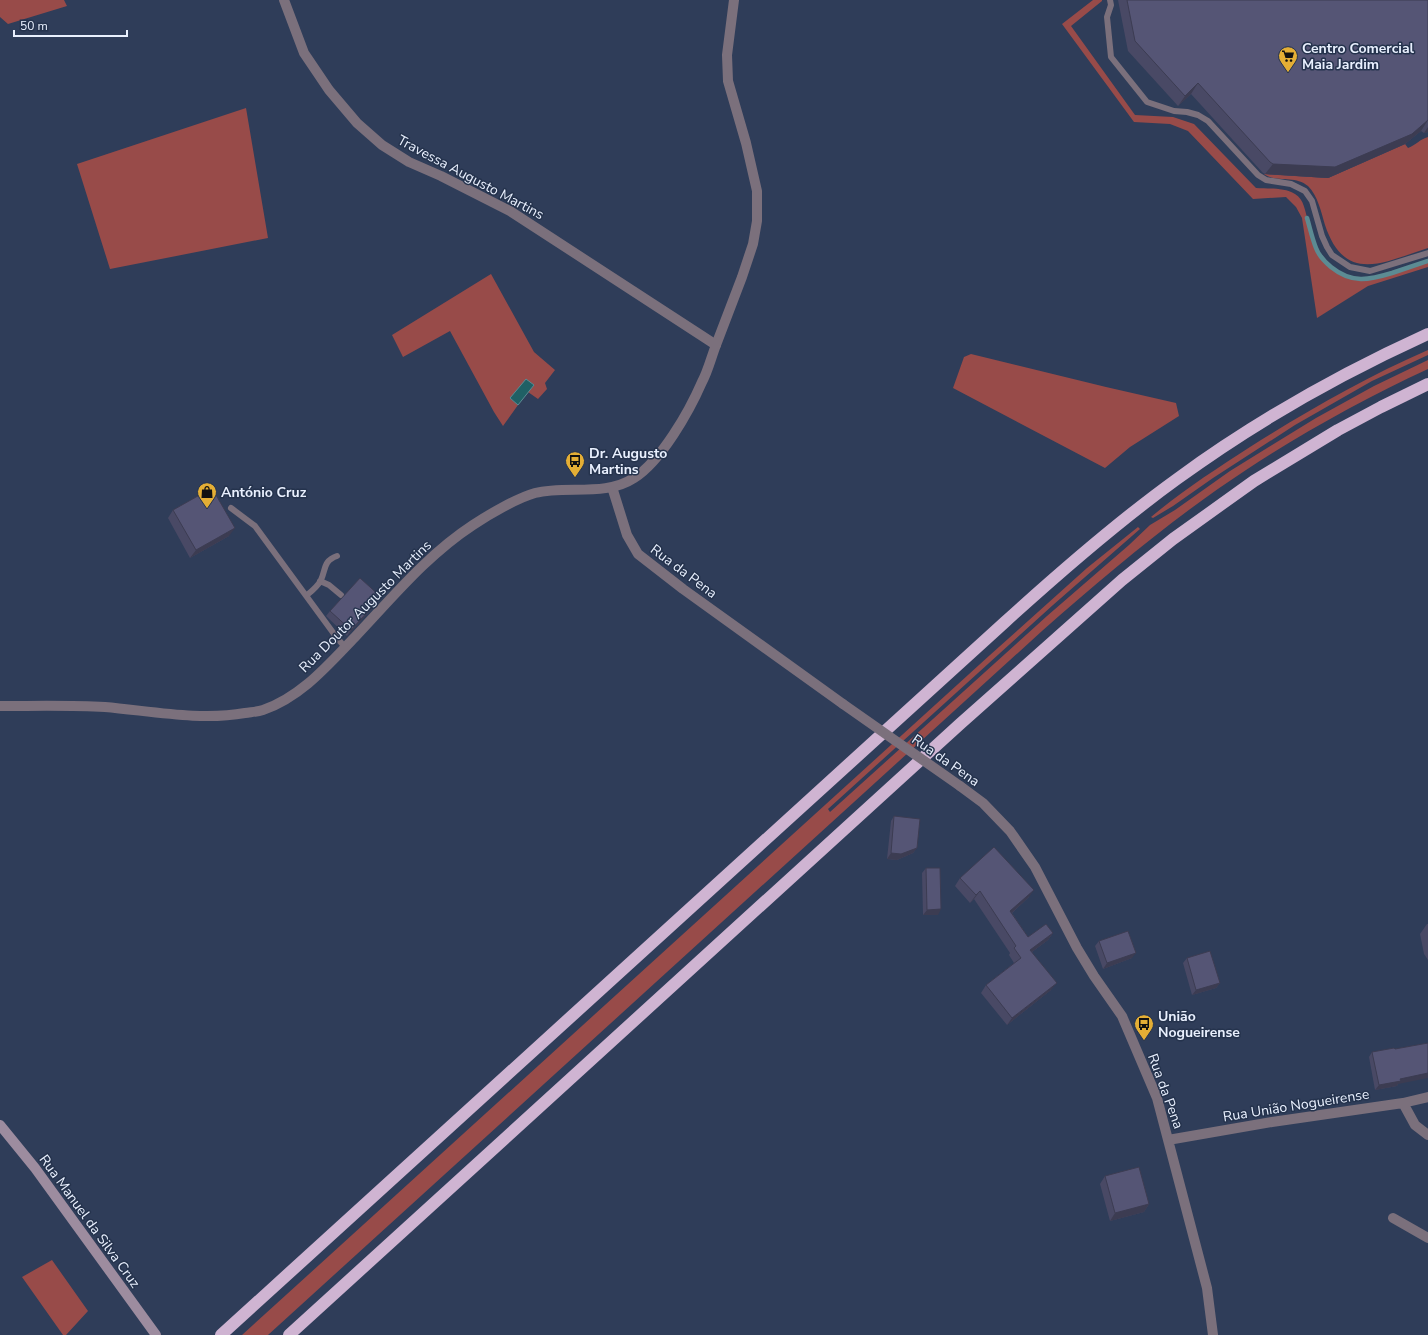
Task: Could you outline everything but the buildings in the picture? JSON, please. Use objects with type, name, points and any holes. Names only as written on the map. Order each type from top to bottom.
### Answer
[{"type":"highway","points":[[221,1335],[999,628],[1101,538],[1178,478],[1252,428],[1344,375],[1428,334]]},
{"type":"highway","points":[[289,1335],[960,724],[1122,580],[1179,535],[1272,470],[1338,430],[1428,384]]},
{"type":"main road","name":"Rua Manuel da Silva Cruz","points":[[0,1125],[35,1168],[156,1335]]},
{"type":"street","name":"Travessa Augusto Martins","points":[[284,0],[304,53],[329,90],[357,123],[382,145],[409,162],[441,176],[510,211],[716,345]]},
{"type":"street","name":"Rua Doutor Augusto Martins","points":[[0,706],[103,707],[177,714],[226,716],[263,710],[291,696],[318,675],[404,584],[439,550],[472,526],[506,506],[534,493],[612,487],[633,478],[652,462],[685,415],[703,381],[753,244],[757,221],[757,191],[746,143],[728,81],[726,55],[734,0]]},
{"type":"street","name":"Rua da Pena","points":[[612,487],[627,535],[638,554],[655,568],[843,704],[983,803],[1010,831],[1035,867],[1076,948],[1122,1016],[1157,1098],[1208,1288],[1213,1335]]},
{"type":"street","name":"Rua União Nogueirense","points":[[1168,1140],[1272,1122],[1403,1103],[1428,1097]]},
{"type":"street","points":[[1403,1103],[1415,1125],[1428,1135]]},
{"type":"street","points":[[1393,1218],[1428,1238]]},
{"type":"lane","points":[[1110,0],[1111,5],[1107,17],[1111,57],[1147,102],[1174,111],[1198,115],[1208,121],[1258,175],[1266,180],[1291,184],[1305,191],[1312,201],[1322,236],[1332,256],[1350,267],[1370,271],[1428,253]]},
{"type":"lane","points":[[230,508],[255,526],[345,647]]},
{"type":"lane","points":[[307,595],[320,581],[326,563],[331,558],[337,556]]},
{"type":"lane","points":[[320,581],[329,585],[341,595]]},
{"type":"shaded area","points":[[0,0],[64,0],[67,6],[8,24],[0,17]]},
{"type":"shaded area","points":[[1093,0],[1102,1],[1071,26],[1135,115],[1173,117],[1194,124],[1256,188],[1286,190],[1298,196],[1304,206],[1313,241],[1318,252],[1327,263],[1343,275],[1363,280],[1396,273],[1428,261],[1428,267],[1368,286],[1317,318],[1302,218],[1296,207],[1286,197],[1253,199],[1188,131],[1170,124],[1134,122],[1062,24]]},
{"type":"shaded area","points":[[246,108],[268,238],[110,269],[77,164]]},
{"type":"shaded area","points":[[1428,137],[1428,248],[1381,263],[1368,264],[1355,262],[1343,256],[1333,244],[1317,199],[1308,186],[1297,181],[1269,177],[1264,174],[1328,178],[1405,144],[1408,148]]},
{"type":"shaded area","points":[[491,274],[534,352],[555,370],[545,383],[547,389],[538,399],[528,392],[534,385],[510,398],[518,405],[503,426],[450,331],[403,357],[392,335]]},
{"type":"shaded area","points":[[1428,350],[1428,355],[1372,381],[1295,425],[1213,478],[1173,506],[1153,518],[1151,517],[1212,472],[1293,420],[1359,383]]},
{"type":"shaded area","points":[[971,354],[1176,403],[1179,416],[1130,447],[1105,468],[953,388],[964,357]]},
{"type":"shaded area","points":[[1428,360],[1428,369],[1335,416],[1246,470],[1193,507],[1116,567],[1042,631],[268,1335],[242,1335],[1087,568],[1138,527],[1140,529],[1053,605],[828,809],[830,812],[1150,525],[1175,510],[1230,471],[1316,418],[1374,386]]},
{"type":"shaded area","points":[[526,379],[534,385],[518,405],[510,398]]},
{"type":"shaded area","points":[[52,1260],[88,1311],[66,1335],[63,1335],[22,1277]]},
{"type":"waterway","points":[[1307,218],[1317,251],[1320,256],[1331,267],[1346,276],[1368,279],[1428,261]]},
{"type":"place","name":"Centro Comercial Maia Jardim","points":[[1288,73]]},
{"type":"place","name":"Dr. Augusto Martins","points":[[575,478]]},
{"type":"place","name":"António Cruz","points":[[207,509]]},
{"type":"place","name":"União Nogueirense","points":[[1144,1041]]}]
